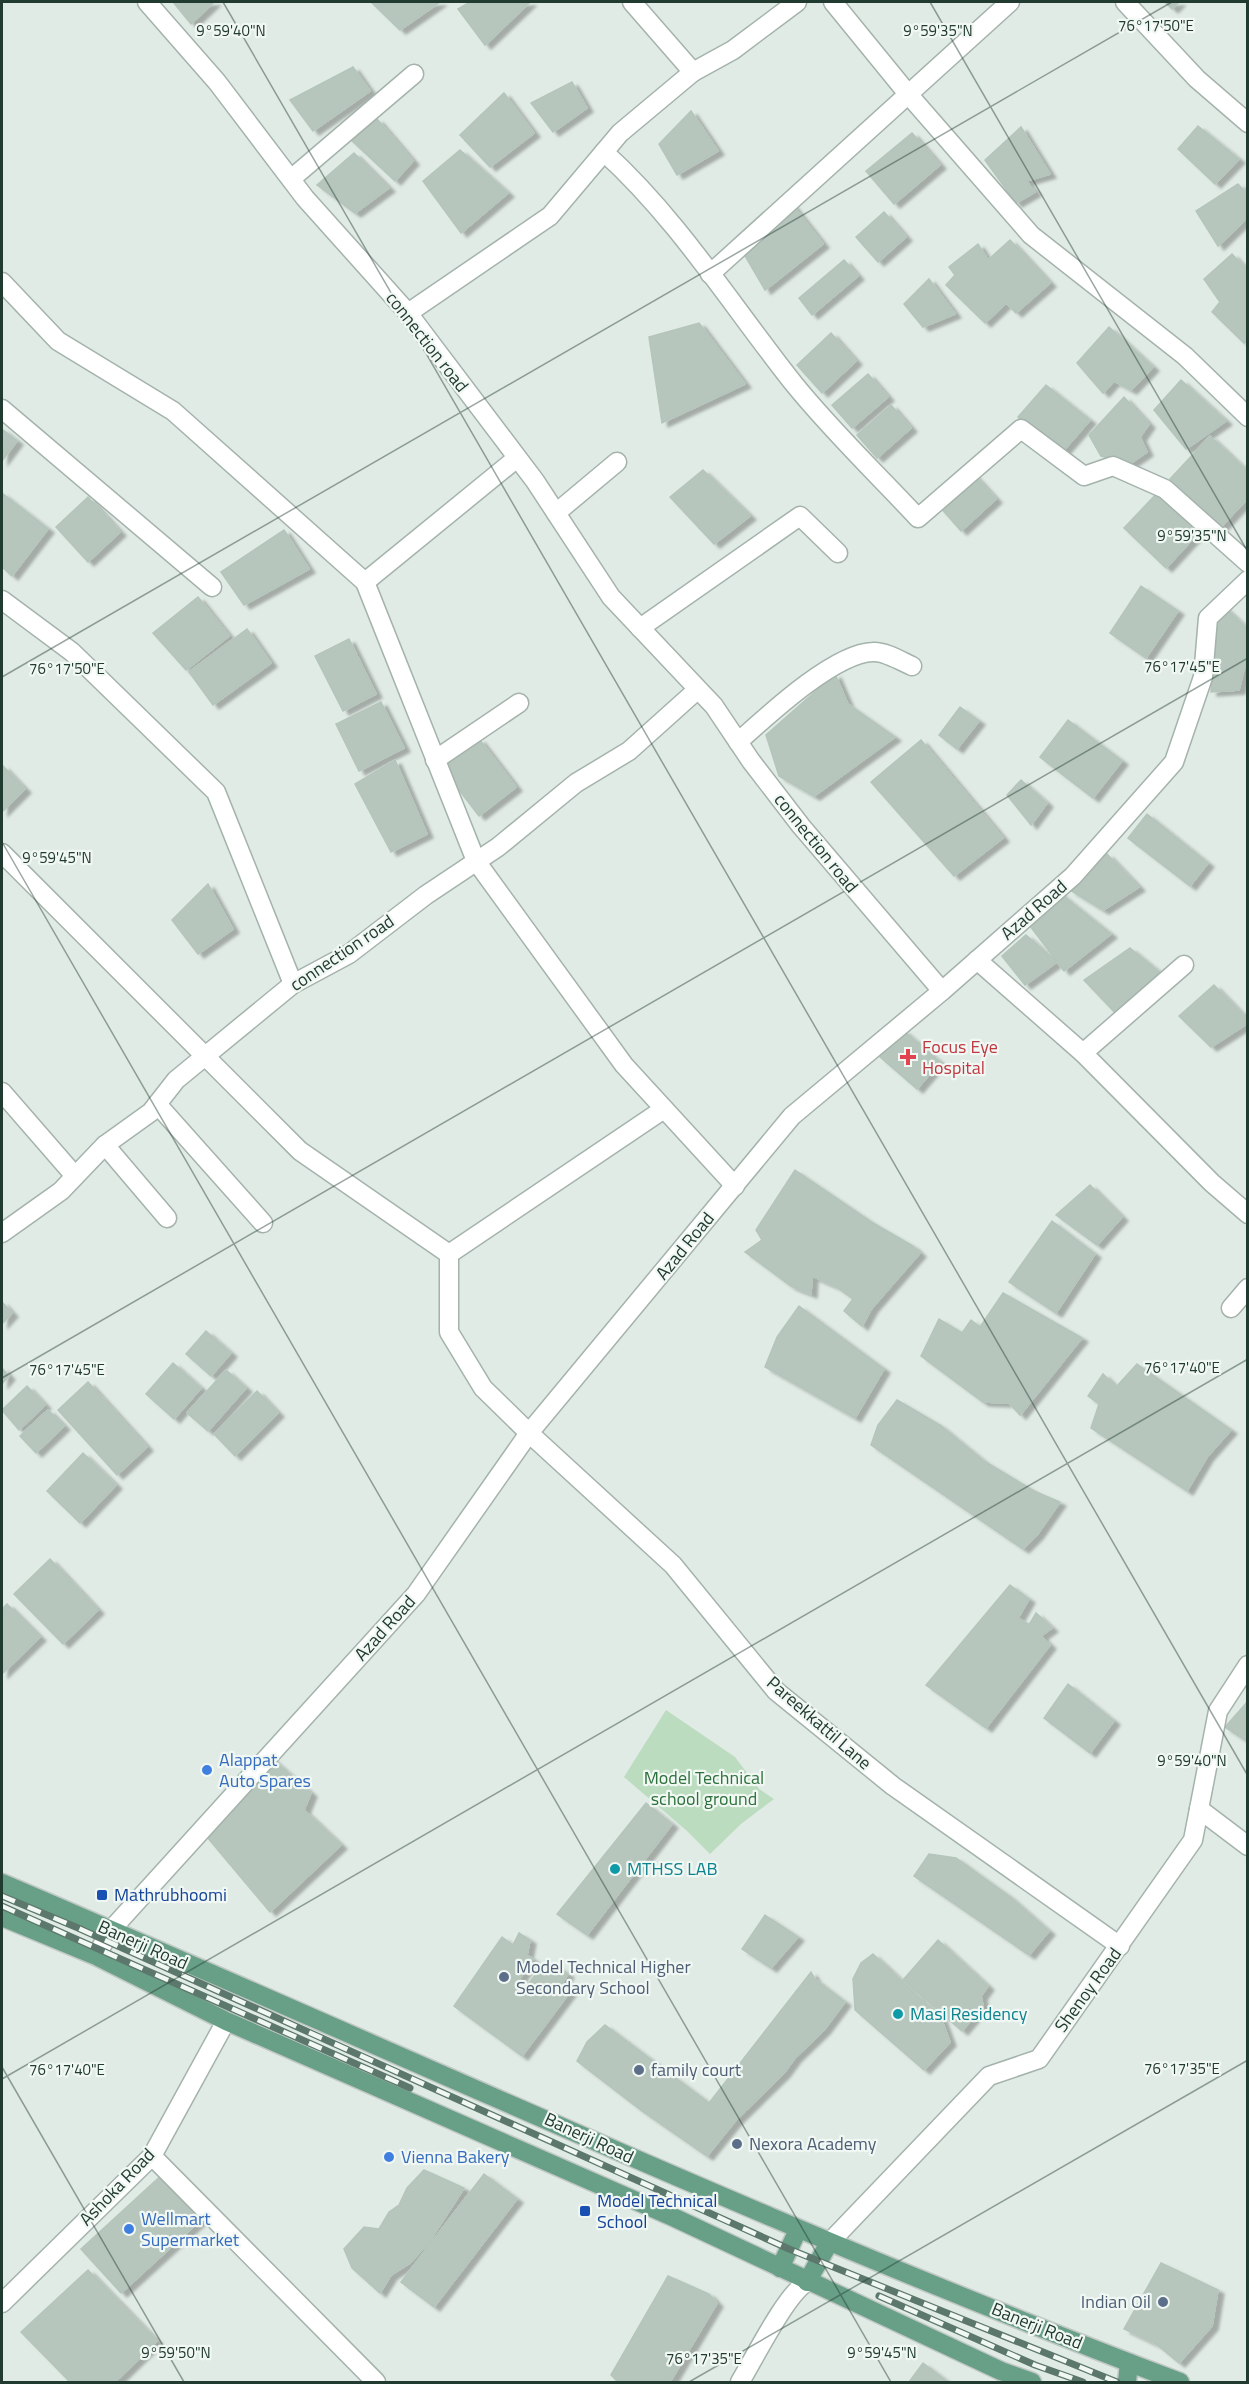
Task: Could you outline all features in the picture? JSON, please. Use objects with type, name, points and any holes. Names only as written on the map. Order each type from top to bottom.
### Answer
[{"type":"main road","name":"Banerji Road","points":[[2,1883],[798,2230],[1180,2382]]},
{"type":"main road","name":"Banerji Road","points":[[2,1917],[96,1956],[226,2021],[675,2218],[1000,2371],[1032,2382]]},
{"type":"main road","points":[[780,2268],[798,2230]]},
{"type":"main road","points":[[807,2282],[829,2243]]},
{"type":"main road","points":[[1126,2382],[1129,2363]]},
{"type":"street","name":"connection road","points":[[147,2],[217,82],[291,179],[408,313],[517,458],[611,597],[714,706],[801,826],[942,992]]},
{"type":"street","points":[[632,2],[693,72]]},
{"type":"street","points":[[408,313],[550,216],[620,133],[693,72],[733,50],[797,2]]},
{"type":"street","points":[[833,2],[908,94],[1031,235],[1185,356],[1248,417]]},
{"type":"street","points":[[710,274],[1010,2]]},
{"type":"street","points":[[1125,2],[1197,79],[1245,116]]},
{"type":"street","points":[[291,179],[414,74]]},
{"type":"street","points":[[604,152],[635,180],[795,385],[918,518],[1021,429],[1084,476],[1113,466],[1165,489],[1248,563]]},
{"type":"street","points":[[2,282],[58,341],[173,411],[364,582],[476,861],[624,1065],[735,1186]]},
{"type":"street","points":[[2,409],[212,586]]},
{"type":"street","points":[[364,582],[517,458]]},
{"type":"street","points":[[556,513],[617,462]]},
{"type":"street","points":[[640,628],[800,516],[838,553]]},
{"type":"street","name":"Azad Road","points":[[96,1956],[111,1930],[416,1594],[529,1433],[792,1116],[942,992],[1072,876],[1174,762],[1203,677],[1208,618],[1246,585]]},
{"type":"street","points":[[2,600],[72,652],[216,792],[294,984]]},
{"type":"street","points":[[738,742],[792,695],[852,656],[874,651],[912,666]]},
{"type":"street","name":"connection road","points":[[2,1233],[61,1191],[105,1145],[151,1112],[176,1080],[294,984],[348,954],[476,861],[576,783],[629,750],[697,690]]},
{"type":"street","points":[[435,760],[519,703]]},
{"type":"street","points":[[2,853],[300,1152],[449,1254],[664,1109]]},
{"type":"street","points":[[977,960],[1083,1053],[1212,1183],[1248,1214]]},
{"type":"street","points":[[1083,1053],[1184,964]]},
{"type":"street","points":[[2,1092],[75,1176]]},
{"type":"street","points":[[157,1104],[263,1224]]},
{"type":"street","points":[[105,1145],[167,1218]]},
{"type":"street","name":"Pareekkattil Lane","points":[[449,1254],[449,1332],[483,1388],[673,1565],[776,1691],[893,1786],[1120,1946]]},
{"type":"street","points":[[1231,1308],[1248,1288]]},
{"type":"street","name":"Shenoy Road","points":[[829,2243],[989,2076],[1039,2059],[1193,1840],[1218,1711],[1248,1665]]},
{"type":"street","points":[[1199,1809],[1248,1846]]},
{"type":"street","name":"Ashoka Road","points":[[2,2303],[152,2156],[226,2021]]},
{"type":"street","points":[[152,2156],[376,2382]]},
{"type":"street","points":[[740,2382],[789,2301],[801,2285],[807,2282]]},
{"type":"green space","name":"Model Technical school ground","points":[[666,1710],[735,1757],[759,1789],[774,1799],[741,1824],[710,1854],[624,1777]]},
{"type":"building","points":[[173,2],[214,2],[191,24]]},
{"type":"building","points":[[371,2],[440,2],[400,30]]},
{"type":"building","points":[[470,2],[530,2],[485,45],[458,9]]},
{"type":"building","points":[[1165,2],[1179,2],[1172,9]]},
{"type":"building","points":[[353,67],[370,91],[313,131],[290,100]]},
{"type":"building","points":[[572,82],[587,108],[553,132],[531,103]]},
{"type":"building","points":[[504,93],[534,133],[490,167],[460,135]]},
{"type":"building","points":[[691,111],[718,151],[677,175],[659,144]]},
{"type":"building","points":[[377,119],[413,161],[395,181],[348,137]]},
{"type":"building","points":[[1198,126],[1239,159],[1215,184],[1178,149]]},
{"type":"building","points":[[1021,127],[1050,174],[1026,181],[1035,192],[1016,203],[985,160]]},
{"type":"building","points":[[912,133],[940,165],[894,204],[866,171]]},
{"type":"building","points":[[460,150],[508,193],[461,233],[423,181]]},
{"type":"building","points":[[354,153],[389,188],[355,213],[317,185]]},
{"type":"building","points":[[1238,184],[1248,195],[1248,217],[1218,246],[1196,211]]},
{"type":"building","points":[[790,202],[823,244],[765,290],[744,254]]},
{"type":"building","points":[[884,212],[906,237],[878,262],[856,237]]},
{"type":"building","points":[[1010,240],[1050,283],[1016,313],[1006,303],[985,323],[946,285],[955,275],[949,267],[978,244],[988,260]]},
{"type":"building","points":[[1232,254],[1248,271],[1248,341],[1244,343],[1212,312],[1220,302],[1204,279]]},
{"type":"building","points":[[844,260],[858,276],[812,315],[799,298]]},
{"type":"building","points":[[929,279],[955,314],[923,327],[904,304]]},
{"type":"building","points":[[699,323],[745,384],[662,423],[649,337]]},
{"type":"building","points":[[1109,327],[1153,367],[1131,390],[1114,381],[1103,393],[1077,363]]},
{"type":"building","points":[[831,333],[856,361],[822,393],[797,365]]},
{"type":"building","points":[[868,374],[888,397],[852,428],[832,405]]},
{"type":"building","points":[[1181,380],[1226,421],[1186,449],[1154,410]]},
{"type":"building","points":[[1046,385],[1090,420],[1058,457],[1018,417]]},
{"type":"building","points":[[1124,397],[1149,424],[1140,437],[1147,452],[1131,463],[1101,456],[1089,435]]},
{"type":"building","points":[[891,405],[911,428],[877,458],[857,435]]},
{"type":"building","points":[[2,429],[17,441],[2,461]]},
{"type":"building","points":[[1210,436],[1248,472],[1248,498],[1221,527],[1170,479]]},
{"type":"building","points":[[703,470],[750,516],[714,544],[670,497]]},
{"type":"building","points":[[973,474],[996,499],[961,531],[939,506]]},
{"type":"building","points":[[1159,491],[1201,530],[1166,568],[1124,528]]},
{"type":"building","points":[[2,493],[48,529],[12,576],[2,567]]},
{"type":"building","points":[[88,497],[120,532],[88,562],[56,527]]},
{"type":"building","points":[[284,530],[309,569],[244,605],[221,572]]},
{"type":"building","points":[[1141,586],[1178,611],[1146,658],[1110,633]]},
{"type":"building","points":[[198,597],[229,636],[186,670],[153,633]]},
{"type":"building","points":[[1222,605],[1248,629],[1248,666],[1244,669],[1239,690],[1211,692],[1216,625]]},
{"type":"building","points":[[247,629],[271,663],[213,705],[189,672]]},
{"type":"building","points":[[349,639],[376,694],[343,711],[315,656]]},
{"type":"building","points":[[835,674],[848,704],[895,737],[814,796],[779,776],[766,735]]},
{"type":"building","points":[[381,702],[404,748],[359,771],[336,724]]},
{"type":"building","points":[[960,707],[979,721],[957,749],[939,735]]},
{"type":"building","points":[[1068,720],[1122,761],[1093,798],[1040,757]]},
{"type":"building","points":[[479,739],[516,787],[479,816],[442,768]]},
{"type":"building","points":[[921,740],[1003,838],[954,876],[871,782]]},
{"type":"building","points":[[395,760],[427,834],[391,852],[355,784]]},
{"type":"building","points":[[3,766],[25,789],[2,812],[2,768]]},
{"type":"building","points":[[1021,780],[1047,803],[1031,825],[1007,795]]},
{"type":"building","points":[[1147,814],[1208,863],[1190,886],[1128,838]]},
{"type":"building","points":[[1107,854],[1139,887],[1103,910],[1070,890]]},
{"type":"building","points":[[208,884],[233,929],[198,954],[172,920]]},
{"type":"building","points":[[1056,890],[1111,934],[1064,971],[1030,926]]},
{"type":"building","points":[[1026,935],[1057,962],[1025,985],[1002,956]]},
{"type":"building","points":[[1130,948],[1162,974],[1121,1019],[1084,980]]},
{"type":"building","points":[[1214,985],[1248,1020],[1248,1023],[1211,1047],[1179,1016]]},
{"type":"building","points":[[903,1030],[940,1062],[917,1089],[880,1057]]},
{"type":"building","points":[[795,1170],[873,1223],[913,1246],[920,1253],[872,1308],[862,1326],[844,1311],[853,1299],[835,1286],[812,1276],[811,1294],[791,1286],[745,1252],[762,1240],[756,1230]]},
{"type":"building","points":[[1090,1185],[1122,1217],[1097,1245],[1056,1215]]},
{"type":"building","points":[[1052,1221],[1095,1254],[1056,1313],[1009,1282]]},
{"type":"building","points":[[1003,1293],[1082,1338],[1020,1415],[1009,1403],[983,1402],[921,1356],[939,1319],[962,1333],[971,1320],[980,1327]]},
{"type":"building","points":[[2,1302],[12,1313],[2,1324]]},
{"type":"building","points":[[799,1306],[884,1369],[855,1418],[765,1367],[777,1337]]},
{"type":"building","points":[[206,1331],[231,1353],[211,1376],[186,1354]]},
{"type":"building","points":[[173,1363],[201,1388],[174,1419],[146,1394]]},
{"type":"building","points":[[1137,1364],[1231,1430],[1207,1457],[1187,1491],[1091,1428],[1099,1404],[1088,1396],[1103,1374],[1116,1387]]},
{"type":"building","points":[[2,1368],[9,1376],[2,1384]]},
{"type":"building","points":[[226,1370],[246,1388],[208,1431],[187,1413]]},
{"type":"building","points":[[88,1382],[147,1447],[117,1475],[58,1410]]},
{"type":"building","points":[[27,1386],[45,1405],[19,1430],[2,1410]]},
{"type":"building","points":[[257,1391],[278,1413],[235,1456],[214,1434]]},
{"type":"building","points":[[897,1400],[940,1425],[984,1461],[1034,1491],[1060,1502],[1037,1535],[1023,1549],[871,1445],[878,1425]]},
{"type":"building","points":[[48,1410],[64,1426],[36,1453],[20,1436]]},
{"type":"building","points":[[83,1453],[116,1485],[80,1523],[47,1491]]},
{"type":"building","points":[[50,1559],[98,1610],[63,1644],[14,1594]]},
{"type":"building","points":[[1010,1585],[1029,1599],[1018,1618],[1029,1625],[1036,1613],[1052,1628],[1041,1636],[1050,1645],[986,1728],[926,1685]]},
{"type":"building","points":[[7,1604],[40,1637],[2,1674],[2,1609]]},
{"type":"building","points":[[1068,1684],[1114,1721],[1090,1753],[1044,1718]]},
{"type":"building","points":[[1248,1701],[1248,1742],[1225,1727]]},
{"type":"building","points":[[269,1756],[311,1793],[304,1810],[341,1845],[270,1912],[207,1837]]},
{"type":"building","name":"MTHSS LAB","points":[[646,1803],[672,1824],[587,1935],[557,1914]]},
{"type":"building","points":[[929,1854],[956,1858],[1009,1896],[1049,1931],[1029,1955],[914,1876]]},
{"type":"building","points":[[765,1915],[798,1937],[771,1968],[742,1949]]},
{"type":"building","points":[[519,1933],[530,1940],[527,1955],[533,1959],[516,1984],[524,1990],[544,1963],[551,1967],[557,1966],[568,1974],[561,1985],[570,1992],[522,2056],[454,2006],[502,1937],[513,1945]]},
{"type":"building","points":[[938,1940],[988,1986],[981,1996],[983,2006],[962,2031],[903,1980]]},
{"type":"building","name":"Masi Residency","points":[[873,1954],[941,2018],[950,2042],[924,2070],[855,2010],[853,1979],[861,1963]]},
{"type":"building","points":[[811,1972],[815,1979],[845,2002],[824,2030],[736,2120],[707,2156],[642,2111],[577,2061],[587,2042],[605,2025],[709,2103]]},
{"type":"building","points":[[424,2170],[464,2188],[429,2242],[410,2263],[391,2275],[380,2293],[352,2268],[344,2249],[364,2227],[379,2229],[389,2212],[399,2205],[407,2188]]},
{"type":"building","points":[[166,2171],[206,2215],[121,2293],[81,2249]]},
{"type":"building","points":[[484,2174],[517,2199],[434,2307],[401,2282]]},
{"type":"building","points":[[1161,2263],[1218,2290],[1212,2326],[1179,2363],[1156,2344],[1124,2329]]},
{"type":"building","points":[[88,2270],[157,2341],[115,2382],[70,2382],[21,2332]]},
{"type":"building","points":[[668,2276],[709,2294],[717,2303],[670,2382],[618,2382],[611,2375]]},
{"type":"building","points":[[923,2363],[948,2382],[909,2382]]},
{"type":"railway","points":[[2,1896],[78,1928],[789,2249],[1117,2382]]},
{"type":"railway","points":[[2,1906],[410,2088]]},
{"type":"railway","points":[[879,2296],[1035,2365],[1083,2382]]},
{"type":"place","name":"Focus Eye Hospital","points":[[908,1057]]},
{"type":"place","name":"Alappat Auto Spares","points":[[207,1770]]},
{"type":"place","name":"MTHSS LAB","points":[[615,1869]]},
{"type":"place","name":"Mathrubhoomi","points":[[102,1895]]},
{"type":"place","name":"Model Technical Higher Secondary School","points":[[504,1977]]},
{"type":"place","name":"Masi Residency","points":[[898,2014]]},
{"type":"place","name":"family court","points":[[639,2070]]},
{"type":"place","name":"Nexora Academy","points":[[737,2144]]},
{"type":"place","name":"Vienna Bakery","points":[[389,2157]]},
{"type":"place","name":"Model Technical School","points":[[585,2211]]},
{"type":"place","name":"Wellmart Supermarket","points":[[129,2229]]},
{"type":"place","name":"Indian Oil","points":[[1163,2302]]}]
